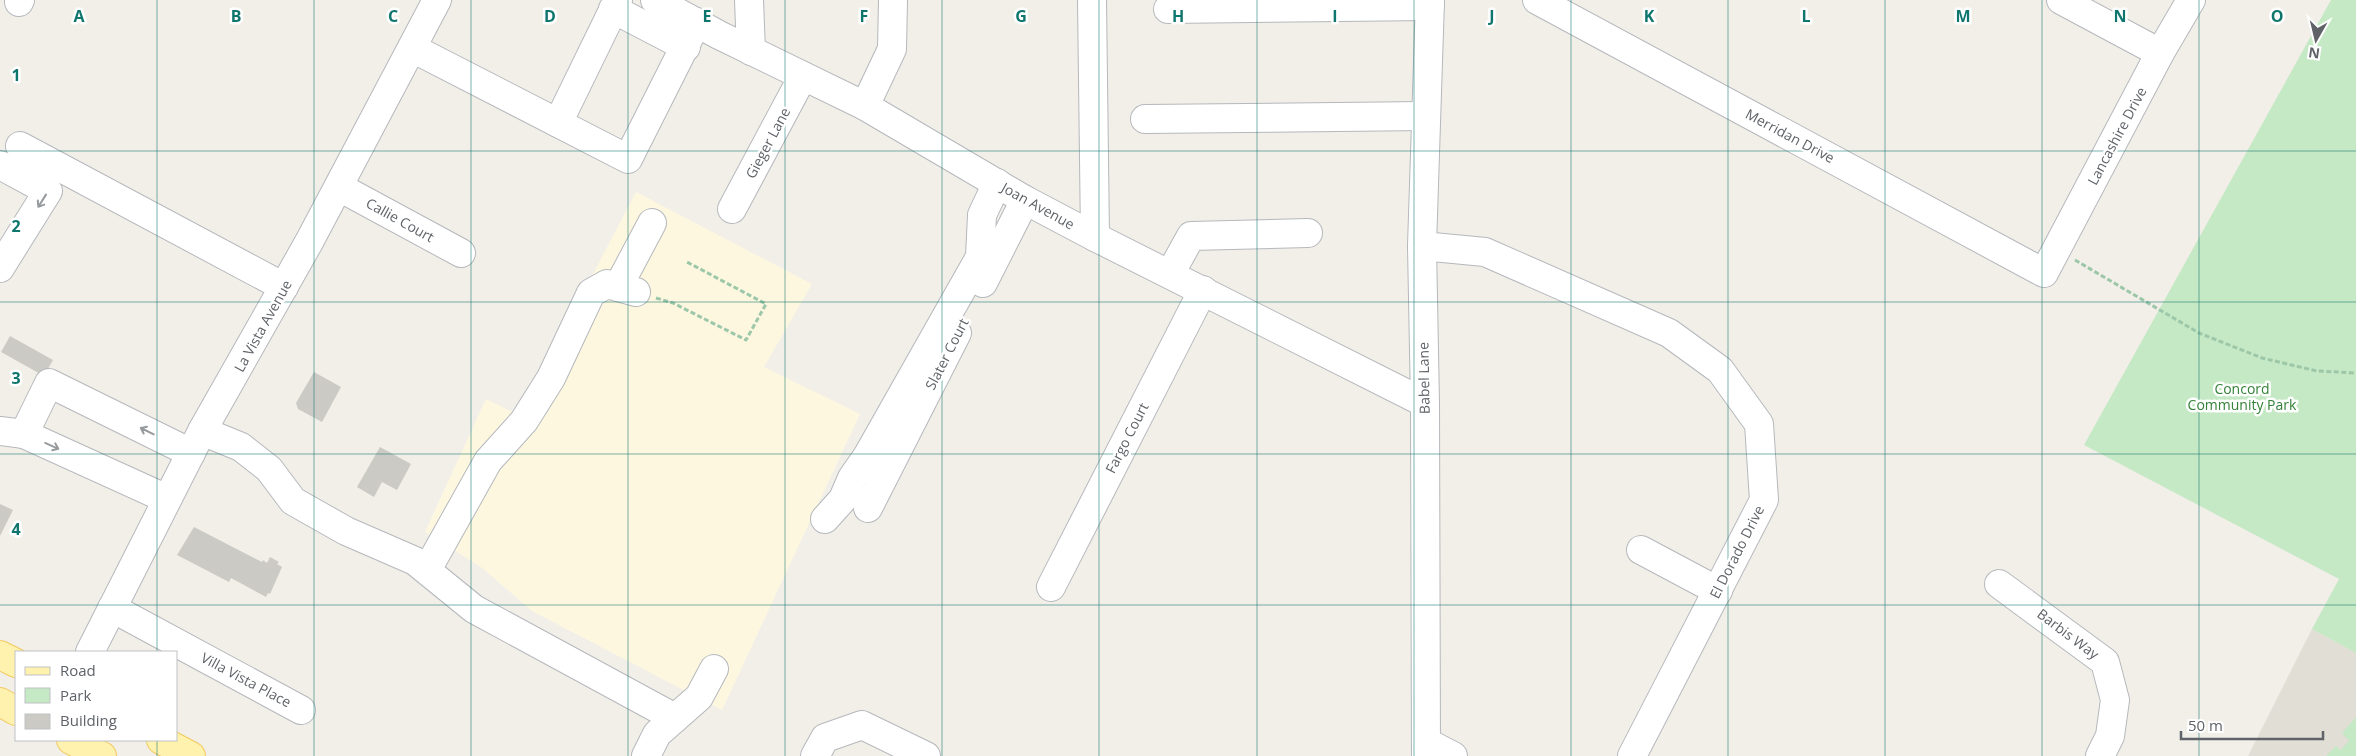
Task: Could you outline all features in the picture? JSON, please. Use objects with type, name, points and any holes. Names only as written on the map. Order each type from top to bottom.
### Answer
[{"type":"main road","points":[[0,655],[15,662]]},
{"type":"main road","points":[[0,702],[15,710]]},
{"type":"main road","points":[[73,741],[102,756]]},
{"type":"main road","points":[[163,741],[191,756]]},
{"type":"street","name":"La Vista Avenue","points":[[90,651],[197,442],[339,187],[437,0]]},
{"type":"street","name":"Joan Avenue","points":[[655,0],[692,34],[751,51],[866,106],[1025,200],[1425,403]]},
{"type":"street","points":[[749,0],[751,51]]},
{"type":"street","points":[[866,106],[892,49],[893,0]]},
{"type":"street","points":[[1092,0],[1095,237]]},
{"type":"street","name":"Merridan Drive","points":[[1537,0],[2044,273]]},
{"type":"street","points":[[2061,0],[2160,53]]},
{"type":"street","name":"Lancashire Drive","points":[[2044,273],[2160,53],[2191,0]]},
{"type":"street","points":[[1168,9],[1430,3]]},
{"type":"street","name":"Babel Lane","points":[[1426,749],[1425,403],[1422,246],[1430,3]]},
{"type":"street","points":[[412,48],[628,159],[692,34],[616,5],[558,123]]},
{"type":"street","name":"Gieger Lane","points":[[732,209],[803,76]]},
{"type":"street","points":[[1145,119],[1426,116]]},
{"type":"street","points":[[20,146],[284,287]]},
{"type":"street","points":[[0,166],[48,191],[0,268]]},
{"type":"street","points":[[825,519],[843,499],[852,478],[868,455],[980,257],[982,215],[997,183]]},
{"type":"street","name":"Callie Court","points":[[339,187],[461,253]]},
{"type":"street","name":"Slater Court","points":[[868,508],[1025,200]]},
{"type":"street","points":[[427,570],[488,461],[524,421],[551,378],[591,293],[607,284],[627,290],[652,223]]},
{"type":"street","points":[[1170,274],[1191,236],[1308,233]]},
{"type":"street","name":"El Dorado Drive","points":[[1422,246],[1485,252],[1669,333],[1720,370],[1759,424],[1764,500],[1632,756]]},
{"type":"street","name":"Fargo Court","points":[[1051,586],[1203,290]]},
{"type":"street","points":[[168,499],[12,432],[48,383],[197,442],[241,447],[269,469],[293,501],[346,531],[416,561],[474,609],[675,718]]},
{"type":"street","points":[[1641,550],[1718,591]]},
{"type":"street","name":"Barbis Way","points":[[1999,584],[2104,662],[2115,700],[2110,736],[2100,756]]},
{"type":"street","name":"Villa Vista Place","points":[[112,608],[301,710]]},
{"type":"street","points":[[646,756],[657,734],[699,697],[714,669]]},
{"type":"street","points":[[815,756],[825,738],[862,725],[926,756]]},
{"type":"street","points":[[1426,749],[1453,756]]},
{"type":"path","points":[[2057,249],[2199,333],[2262,358],[2317,371],[2356,373]]},
{"type":"path","points":[[627,290],[673,303],[746,340],[766,304],[685,261]]},
{"type":"shaded area","points":[[636,192],[812,284],[764,367],[860,414],[722,710],[532,611],[481,567],[425,532],[486,399],[519,415]]},
{"type":"shaded area","points":[[2312,629],[2356,653],[2356,756],[2248,756]]},
{"type":"green space","name":"Concord Community Park","points":[[2331,0],[2356,0],[2356,653],[2312,629],[2339,579],[2084,445]]},
{"type":"green space","points":[[2356,717],[2356,756],[2326,756],[2336,746],[2341,750],[2349,741],[2342,733]]},
{"type":"building","points":[[10,336],[53,360],[44,376],[1,352]]},
{"type":"building","points":[[314,372],[341,387],[322,422],[298,409],[296,403]]},
{"type":"building","points":[[380,447],[411,464],[397,490],[382,482],[374,497],[357,487]]},
{"type":"building","points":[[0,504],[13,510],[0,536]]},
{"type":"building","points":[[194,527],[262,562],[263,560],[267,563],[270,557],[279,562],[277,564],[282,567],[270,594],[268,593],[266,597],[231,578],[229,582],[177,555]]}]
